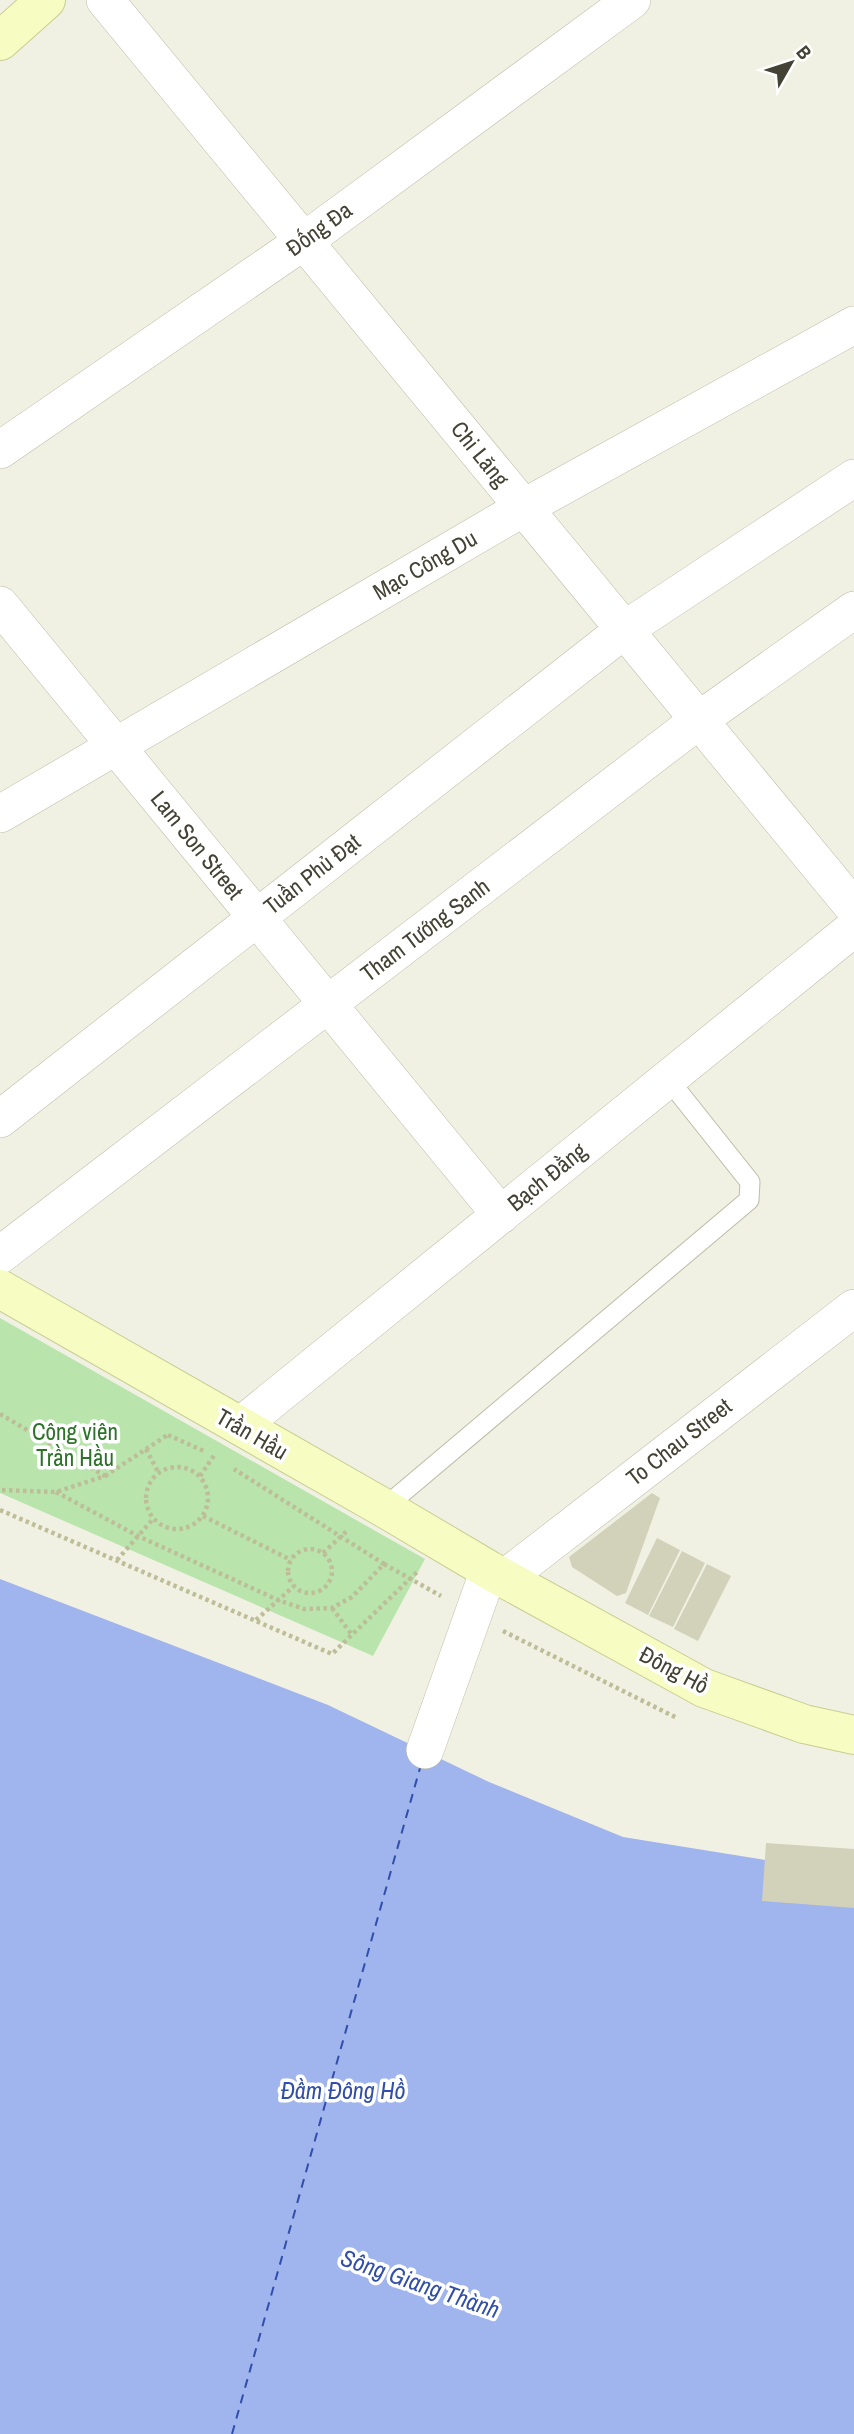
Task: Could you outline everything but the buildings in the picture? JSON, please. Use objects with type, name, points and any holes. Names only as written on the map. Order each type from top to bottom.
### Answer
[{"type":"street","points":[[0,41],[46,0]]},
{"type":"street","name":"Chi Lăng","points":[[105,0],[854,908]]},
{"type":"street","name":"Đống Đa","points":[[0,450],[304,241],[632,0]]},
{"type":"street","name":"Mạc Công Du","points":[[0,814],[523,508],[854,326]]},
{"type":"street","name":"Tuần Phủ Đạt","points":[[0,1119],[624,629],[854,478]]},
{"type":"street","name":"Lam Son Street","points":[[0,605],[501,1215]]},
{"type":"street","name":"Tham Tướng Sanh","points":[[0,1255],[699,720],[854,610]]},
{"type":"street","name":"Bạch Đằng","points":[[230,1437],[854,928]]},
{"type":"street","name":"Trần Hầu","points":[[0,1289],[230,1437],[369,1517],[446,1545],[497,1574]]},
{"type":"street","name":"To Chau Street","points":[[497,1574],[854,1308]]},
{"type":"street","points":[[425,1750],[497,1574]]},
{"type":"street","name":"Đông Hồ","points":[[497,1574],[704,1688],[804,1724],[854,1734]]},
{"type":"lane","points":[[369,1517],[749,1200],[750,1182],[668,1079]]},
{"type":"path","points":[[0,1413],[105,1476]]},
{"type":"path","points":[[0,1490],[56,1492],[105,1476],[176,1430]]},
{"type":"path","points":[[168,1435],[214,1456]]},
{"type":"path","points":[[200,1476],[230,1437]]},
{"type":"path","points":[[146,1449],[158,1472]]},
{"type":"path","points":[[56,1492],[138,1536],[278,1600],[304,1609],[332,1608],[352,1597],[384,1564],[225,1463]]},
{"type":"path","points":[[181,1466],[200,1476],[208,1495],[207,1506],[203,1516],[195,1523],[183,1529],[172,1529],[153,1519],[147,1509],[146,1490],[150,1480],[158,1472],[181,1466]]},
{"type":"path","points":[[0,1510],[332,1654],[446,1545]]},
{"type":"path","points":[[203,1516],[291,1560]]},
{"type":"path","points":[[323,1553],[369,1517]]},
{"type":"path","points":[[117,1560],[153,1519]]},
{"type":"path","points":[[308,1549],[323,1553],[331,1566],[331,1578],[327,1585],[312,1593],[304,1592],[294,1586],[288,1576],[291,1560],[300,1551],[308,1549]]},
{"type":"path","points":[[256,1620],[294,1586]]},
{"type":"path","points":[[332,1608],[352,1635]]},
{"type":"green space","name":"Công viên Trần Hầu","points":[[0,1318],[425,1559],[373,1656],[0,1493]]},
{"type":"water","name":"Đầm Đông Hồ","points":[[0,1579],[328,1705],[489,1782],[623,1837],[845,1873],[854,1872],[854,2434],[0,2434]]},
{"type":"ferry route","points":[[232,2434],[420,1768]]},
{"type":"water label","name":"Sông Giang Thành","points":[[420,2284]]}]
